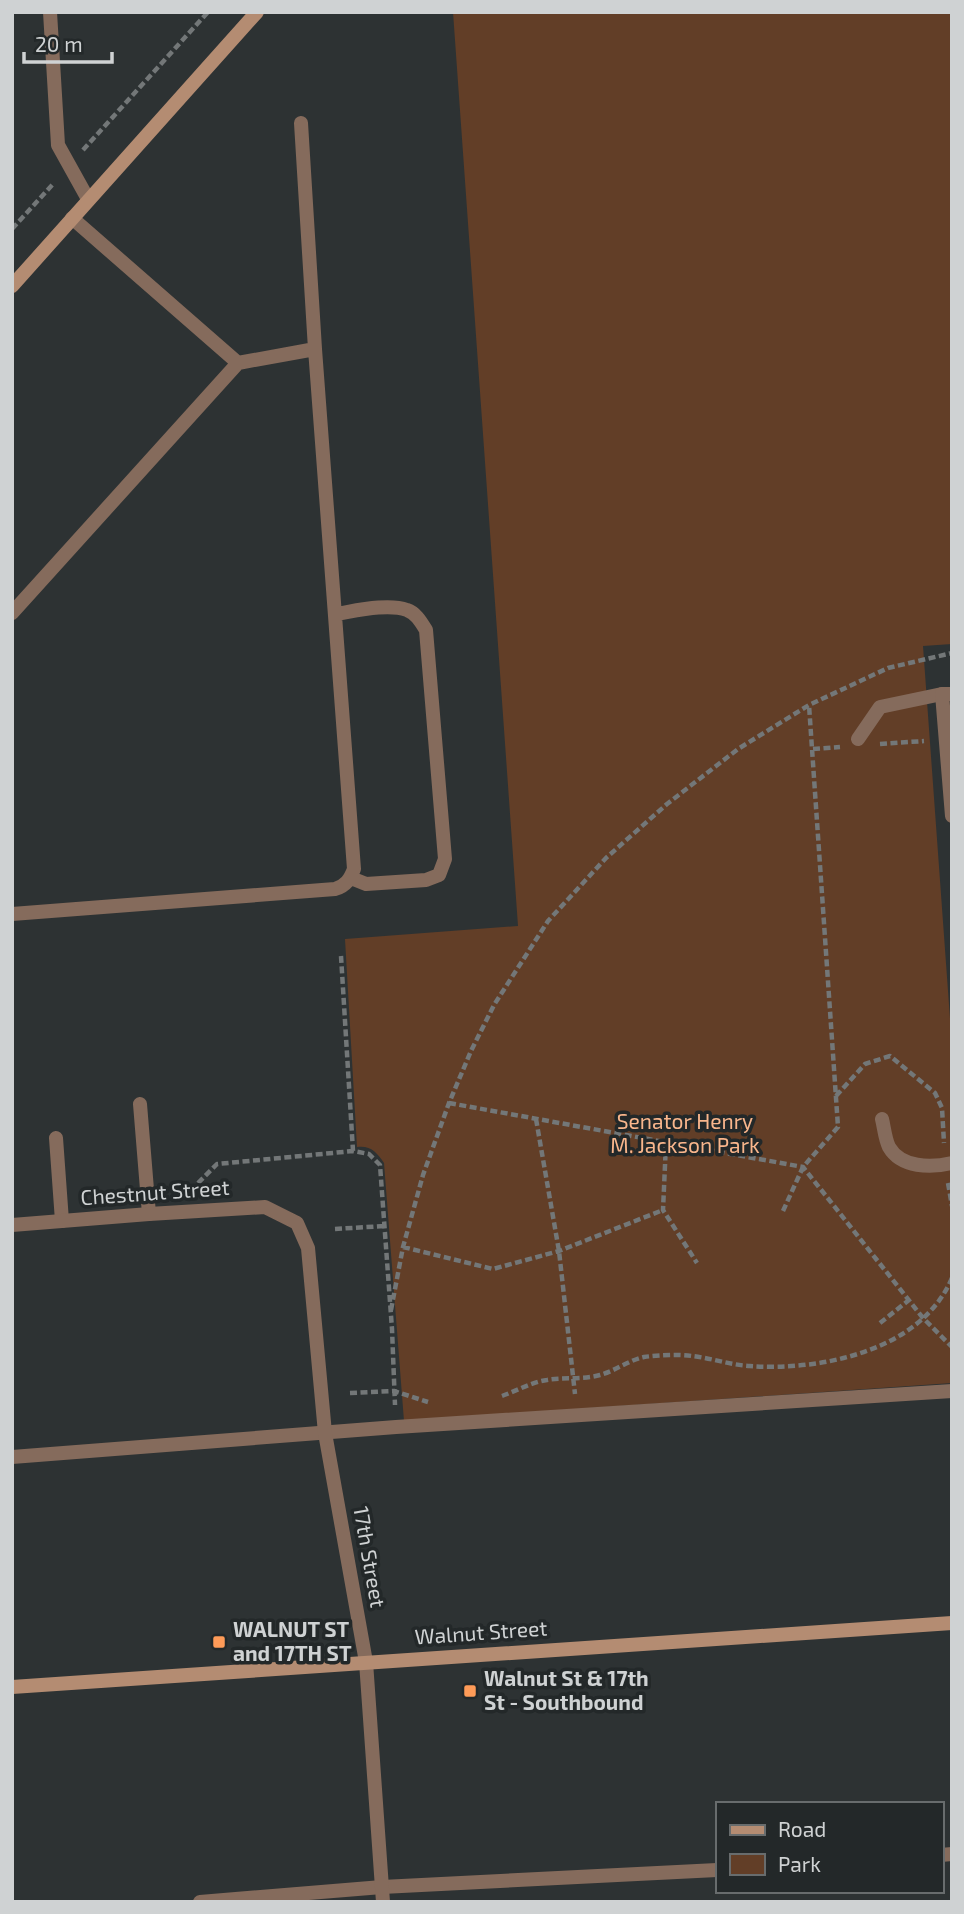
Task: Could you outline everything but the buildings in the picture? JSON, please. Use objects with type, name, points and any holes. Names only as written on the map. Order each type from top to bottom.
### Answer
[{"type":"main road","points":[[12,286],[257,12]]},
{"type":"main road","name":"Walnut Street","points":[[12,1686],[952,1623]]},
{"type":"street","points":[[50,12],[58,145],[88,199]]},
{"type":"street","points":[[12,914],[335,889],[343,887],[351,878],[354,869],[301,123]]},
{"type":"street","points":[[72,218],[238,363]]},
{"type":"street","points":[[12,613],[238,363],[315,349]]},
{"type":"street","points":[[335,614],[387,608],[408,610],[419,618],[426,630],[445,859],[439,875],[426,880],[366,884],[351,878]]},
{"type":"street","points":[[858,738],[880,707],[947,694],[952,816]]},
{"type":"street","points":[[140,1104],[149,1214]]},
{"type":"street","points":[[882,1119],[890,1147],[902,1161],[921,1166],[949,1164]]},
{"type":"street","points":[[56,1138],[62,1221]]},
{"type":"street","name":"Chestnut Street","points":[[12,1225],[265,1207],[297,1223]]},
{"type":"street","name":"17th Street","points":[[297,1223],[308,1248],[325,1433],[366,1662],[383,1902]]},
{"type":"street","points":[[12,1457],[396,1427],[952,1391]]},
{"type":"street","points":[[200,1902],[382,1886],[716,1870]]},
{"type":"path","points":[[12,229],[208,12]]},
{"type":"path","points":[[391,1310],[423,1175],[449,1103],[494,1005],[548,921],[606,858],[667,804],[737,749],[809,705],[888,668],[952,653]]},
{"type":"path","points":[[783,1211],[803,1167],[838,1127],[809,705]]},
{"type":"path","points":[[341,956],[353,1151]]},
{"type":"path","points":[[836,1096],[865,1064],[890,1056],[935,1093],[942,1108],[952,1206]]},
{"type":"path","points":[[449,1103],[803,1167],[923,1318],[952,1347]]},
{"type":"path","points":[[536,1119],[559,1251],[578,1416]]},
{"type":"path","points":[[666,1143],[663,1210],[697,1263]]},
{"type":"path","points":[[198,1183],[217,1164],[353,1151],[369,1154],[380,1165],[391,1310],[396,1427]]},
{"type":"path","points":[[404,1247],[493,1269],[559,1251],[663,1210]]},
{"type":"path","points":[[335,1229],[384,1226]]},
{"type":"path","points":[[498,1398],[545,1380],[598,1376],[642,1357],[690,1355],[748,1366],[776,1367],[833,1361],[878,1348],[915,1325],[945,1295],[952,1278]]},
{"type":"path","points":[[880,1323],[909,1300]]},
{"type":"path","points":[[350,1393],[394,1391],[431,1402]]},
{"type":"green space","name":"Senator Henry M. Jackson Park","points":[[453,12],[952,12],[952,644],[923,646],[952,1046],[952,1383],[404,1421],[384,1163],[373,1150],[357,1147],[345,939],[518,926]]},
{"type":"place","name":"WALNUT ST and 17TH ST","points":[[219,1642]]},
{"type":"place","name":"Walnut St & 17th St - Southbound","points":[[470,1691]]}]
